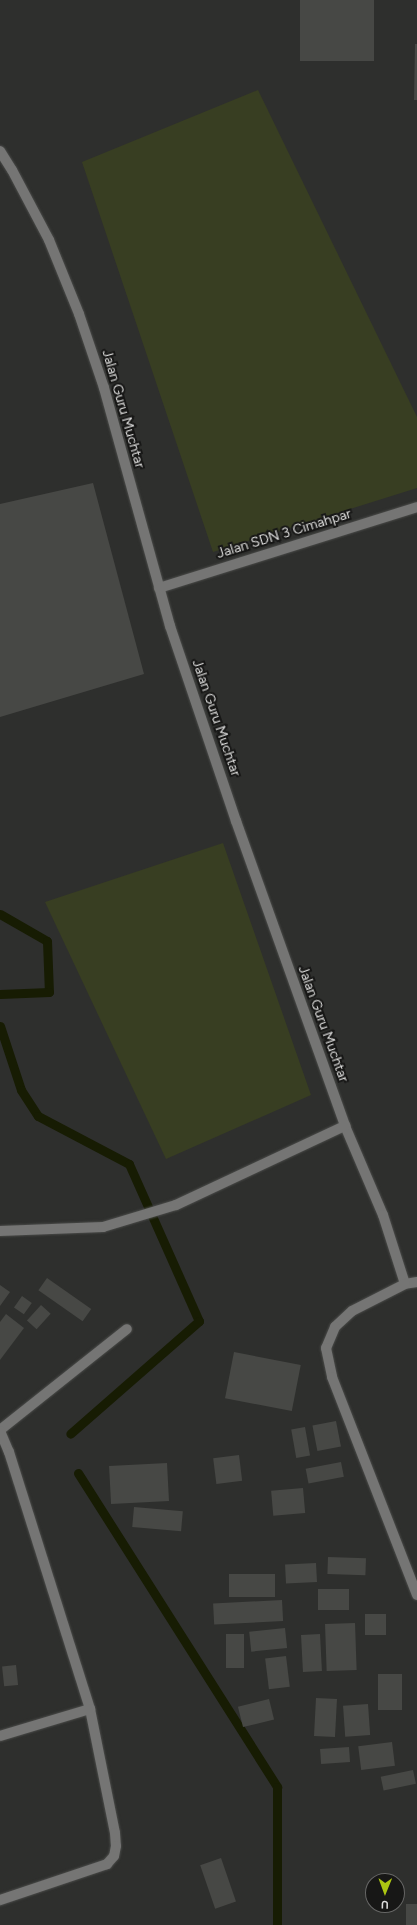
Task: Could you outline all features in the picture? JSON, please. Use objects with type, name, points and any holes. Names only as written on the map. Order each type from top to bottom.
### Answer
[{"type":"street","name":"Jalan Guru Muchtar","points":[[0,151],[12,170],[49,240],[79,314],[104,388],[159,588],[236,821],[345,1126],[383,1215],[405,1284]]},
{"type":"street","name":"Jalan SDN 3 Cimahpar","points":[[159,588],[417,507]]},
{"type":"street","points":[[0,1230],[103,1227],[176,1205],[345,1126]]},
{"type":"street","points":[[417,1282],[405,1284],[352,1311],[334,1327],[326,1348],[332,1377],[417,1595]]},
{"type":"street","points":[[0,1900],[107,1864],[114,1856],[116,1846],[115,1833],[90,1709],[9,1452],[0,1430],[127,1330]]},
{"type":"street","points":[[0,1736],[90,1709]]},
{"type":"green space","points":[[258,90],[417,417],[417,488],[213,552],[82,162]]},
{"type":"green space","points":[[223,843],[311,1095],[166,1159],[45,902]]},
{"type":"building","points":[[300,0],[374,0],[374,61],[300,61]]},
{"type":"building","points":[[415,44],[417,44],[417,100],[414,100]]},
{"type":"building","points":[[93,483],[144,674],[0,717],[0,504]]},
{"type":"building","points":[[47,1278],[91,1309],[83,1321],[38,1290]]},
{"type":"building","points":[[0,1285],[10,1292],[0,1306]]},
{"type":"building","points":[[22,1296],[32,1303],[24,1314],[14,1307]]},
{"type":"building","points":[[41,1305],[51,1314],[37,1329],[27,1321]]},
{"type":"building","points":[[6,1314],[24,1328],[0,1360],[0,1322]]},
{"type":"building","points":[[234,1352],[301,1365],[292,1411],[225,1398]]},
{"type":"building","points":[[336,1421],[341,1447],[317,1451],[312,1426]]},
{"type":"building","points":[[305,1427],[310,1456],[296,1458],[291,1429]]},
{"type":"building","points":[[239,1455],[242,1481],[216,1484],[213,1458]]},
{"type":"building","points":[[341,1462],[344,1477],[309,1484],[306,1469]]},
{"type":"building","points":[[167,1463],[169,1501],[111,1504],[109,1466]]},
{"type":"building","points":[[303,1488],[305,1513],[273,1516],[271,1491]]},
{"type":"building","points":[[134,1507],[183,1511],[181,1531],[132,1527]]},
{"type":"building","points":[[328,1557],[366,1558],[365,1575],[327,1574]]},
{"type":"building","points":[[316,1563],[317,1582],[286,1584],[285,1565]]},
{"type":"building","points":[[229,1574],[275,1574],[275,1597],[229,1597]]},
{"type":"building","points":[[318,1589],[349,1589],[349,1610],[318,1610]]},
{"type":"building","points":[[282,1600],[283,1621],[214,1625],[213,1604]]},
{"type":"building","points":[[365,1614],[386,1614],[386,1635],[365,1635]]},
{"type":"building","points":[[355,1623],[357,1670],[327,1671],[325,1624]]},
{"type":"building","points":[[285,1628],[287,1648],[251,1652],[249,1632]]},
{"type":"building","points":[[226,1634],[244,1634],[244,1668],[226,1668]]},
{"type":"building","points":[[320,1634],[322,1671],[303,1672],[301,1635]]},
{"type":"building","points":[[286,1656],[290,1687],[269,1689],[265,1659]]},
{"type":"building","points":[[16,1665],[18,1685],[4,1686],[2,1666]]},
{"type":"building","points":[[378,1674],[402,1674],[402,1710],[378,1710]]},
{"type":"building","points":[[316,1698],[337,1699],[335,1737],[314,1736]]},
{"type":"building","points":[[269,1699],[274,1719],[243,1727],[238,1707]]},
{"type":"building","points":[[368,1704],[370,1735],[345,1737],[343,1706]]},
{"type":"building","points":[[392,1742],[395,1766],[361,1770],[358,1746]]},
{"type":"building","points":[[349,1747],[350,1762],[321,1764],[320,1749]]},
{"type":"building","points":[[413,1770],[416,1784],[384,1791],[381,1777]]},
{"type":"building","points":[[221,1858],[236,1901],[215,1909],[200,1865]]},
{"type":"building","points":[[406,1904],[417,1904],[417,1925],[406,1925]]},
{"type":"waterway","points":[[0,914],[47,941],[49,992],[0,994]]},
{"type":"waterway","points":[[0,1026],[21,1090],[38,1116],[129,1164],[199,1321],[70,1434]]},
{"type":"waterway","points":[[78,1473],[277,1787],[277,1925]]}]
